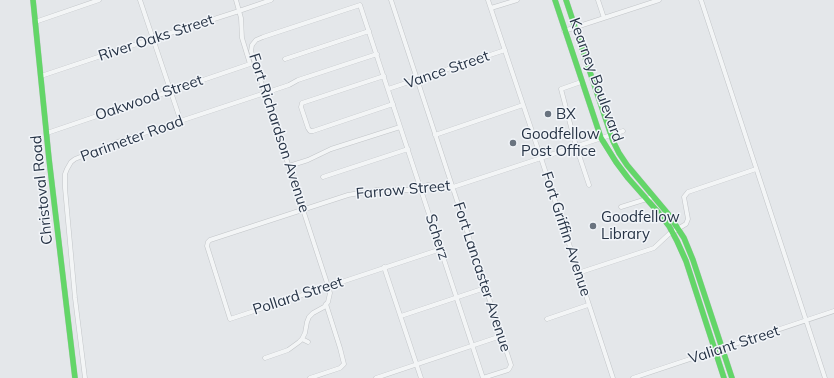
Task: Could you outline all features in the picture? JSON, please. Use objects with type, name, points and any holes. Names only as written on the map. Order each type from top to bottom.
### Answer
[{"type":"street","name":"Christoval Road","points":[[33,0],[49,159],[75,378]]},
{"type":"street","points":[[35,22],[99,0]]},
{"type":"street","points":[[140,0],[179,116]]},
{"type":"street","points":[[236,0],[239,11]]},
{"type":"street","name":"River Oaks Street","points":[[41,76],[152,38],[271,0]]},
{"type":"street","name":"Fort Lancaster Avenue","points":[[391,0],[511,365],[508,370],[483,378]]},
{"type":"street","name":"Fort Griffin Avenue","points":[[488,0],[613,378]]},
{"type":"street","points":[[491,8],[517,0]]},
{"type":"street","name":"Kearney Boulevard","points":[[554,0],[601,138],[628,178],[658,212],[672,232],[684,255],[724,378]]},
{"type":"street","name":"Kearney Boulevard","points":[[566,0],[610,135],[630,170],[669,215],[690,252],[732,378]]},
{"type":"street","points":[[598,0],[604,18]]},
{"type":"street","points":[[564,31],[659,0]]},
{"type":"street","points":[[701,0],[825,378]]},
{"type":"street","name":"Scherz","points":[[360,5],[483,378]]},
{"type":"street","name":"Fort Richardson Avenue","points":[[328,286],[251,51],[252,45],[256,40],[263,37],[360,5]]},
{"type":"street","name":"Oakwood Street","points":[[47,133],[250,64],[242,38],[241,18],[239,11]]},
{"type":"street","points":[[285,59],[369,31]]},
{"type":"street","name":"Vance Street","points":[[388,89],[505,50]]},
{"type":"street","name":"Parimeter Road","points":[[85,378],[75,298],[65,188],[65,174],[69,165],[75,159],[106,146],[377,54]]},
{"type":"street","points":[[384,76],[302,103],[301,107],[308,128],[310,131],[313,131],[393,104]]},
{"type":"street","points":[[589,185],[560,89],[592,79]]},
{"type":"street","points":[[435,135],[523,105]]},
{"type":"street","points":[[289,166],[308,160],[332,149],[400,127]]},
{"type":"street","name":"Farrow Street","points":[[207,244],[210,240],[336,199],[382,190],[408,190],[428,185],[444,189],[623,131]]},
{"type":"street","points":[[323,177],[408,149]]},
{"type":"street","points":[[578,273],[651,249],[672,232],[684,226],[687,222],[688,219],[684,197],[688,192],[756,169]]},
{"type":"street","points":[[621,207],[653,196]]},
{"type":"street","name":"Pollard Street","points":[[207,244],[230,319],[441,249]]},
{"type":"street","points":[[384,267],[421,378]]},
{"type":"street","points":[[265,358],[288,350],[302,339],[309,317],[326,304],[329,296],[328,286]]},
{"type":"street","points":[[401,316],[485,288]]},
{"type":"street","points":[[310,378],[340,368],[344,364],[326,304]]},
{"type":"street","points":[[547,319],[588,305]]},
{"type":"street","name":"Valiant Street","points":[[633,378],[834,311]]},
{"type":"street","points":[[376,378],[502,336]]},
{"type":"street","points":[[302,339],[308,342]]},
{"type":"traffic: fast","points":[[33,0],[49,159],[75,378]]},
{"type":"traffic: fast","points":[[555,0],[601,138],[628,178],[669,226],[677,241],[686,261],[724,378]]},
{"type":"traffic: fast","points":[[566,0],[613,141],[627,165],[669,215],[684,238],[693,260],[732,378]]},
{"type":"place","name":"BX","points":[[548,114]]},
{"type":"place","name":"Goodfellow Post Office","points":[[513,143]]},
{"type":"place","name":"Goodfellow Library","points":[[593,226]]}]
